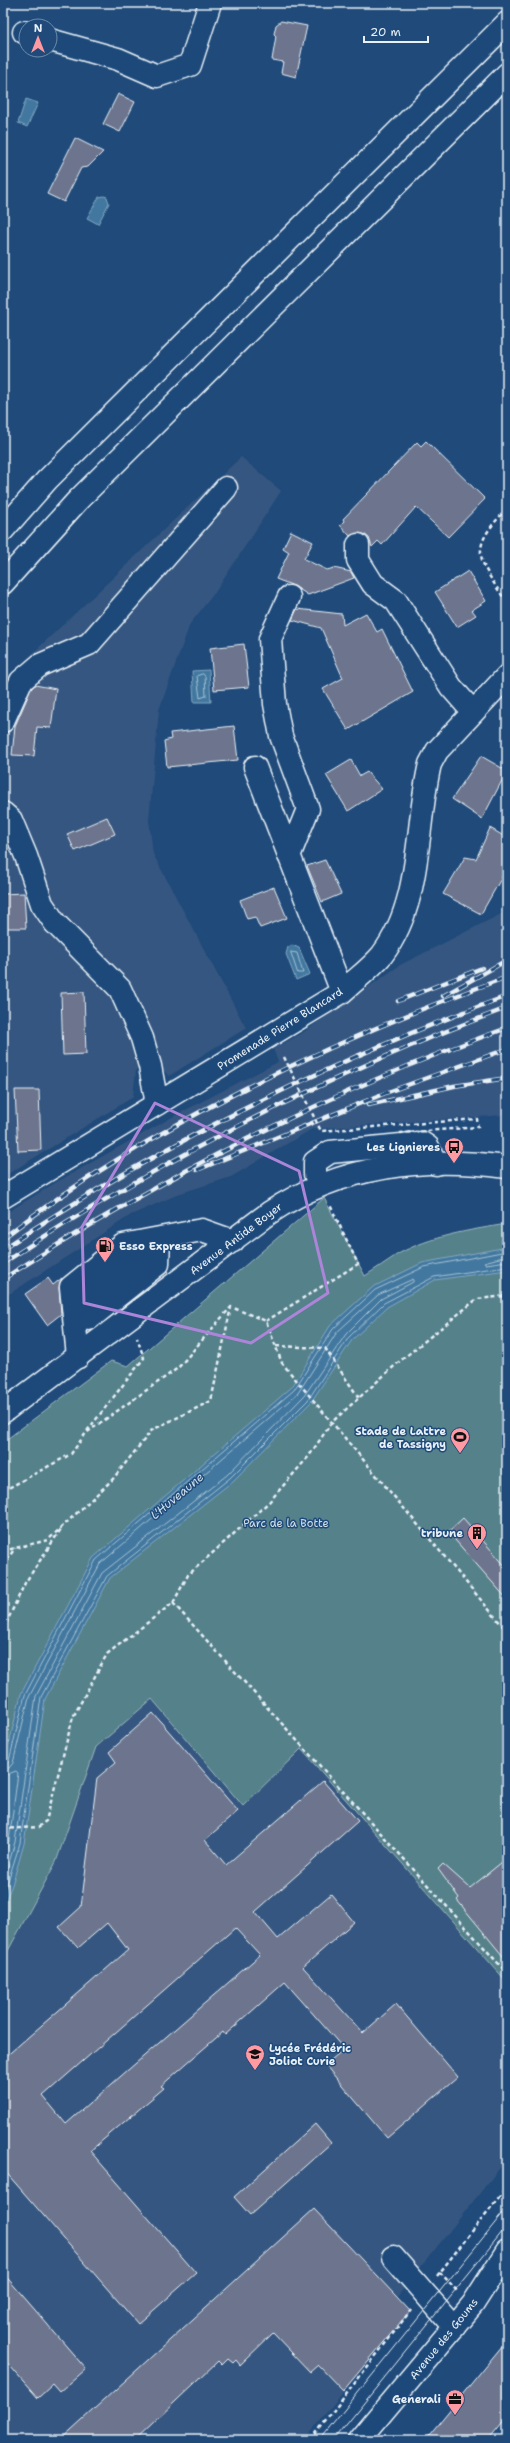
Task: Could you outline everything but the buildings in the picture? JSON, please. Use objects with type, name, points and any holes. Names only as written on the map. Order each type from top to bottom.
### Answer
[{"type":"main road","points":[[58,42],[118,60],[157,76],[190,65],[210,3]]},
{"type":"main road","points":[[3,530],[53,475],[507,23]]},
{"type":"main road","points":[[3,583],[78,500],[507,74]]},
{"type":"main road","points":[[3,721],[20,681],[40,665],[88,644],[226,488]]},
{"type":"main road","points":[[358,545],[358,560],[373,584],[396,601],[451,687],[472,711]]},
{"type":"main road","points":[[289,856],[308,809],[281,736],[275,704],[270,639],[290,597]]},
{"type":"main road","name":"Promenade Pierre Blancard","points":[[3,1196],[342,992],[381,955],[397,932],[410,891],[430,764],[437,751],[472,711],[507,676]]},
{"type":"main road","points":[[255,767],[342,992]]},
{"type":"main road","points":[[3,813],[11,820],[26,856],[42,904],[51,916],[120,989],[142,1038],[157,1104]]},
{"type":"main road","name":"Avenue Antide Boyer","points":[[3,1412],[293,1197],[320,1184],[357,1172],[400,1166],[436,1164],[507,1167]]},
{"type":"main road","points":[[78,1357],[75,1308],[159,1240],[202,1230],[233,1241]]},
{"type":"main road","name":"Avenue des Goums","points":[[359,2440],[473,2304],[507,2251]]},
{"type":"main road","points":[[394,2257],[454,2327]]},
{"type":"path","points":[[507,509],[490,525],[482,540],[479,554],[486,571],[507,603]]},
{"type":"path","points":[[284,1057],[321,1131],[477,1118],[478,1127],[400,1133]]},
{"type":"path","points":[[266,1321],[358,1264],[350,1243],[320,1184]]},
{"type":"path","points":[[3,1829],[38,1827],[46,1821],[73,1717],[107,1654],[173,1603],[188,1575],[269,1502],[309,1456],[332,1422],[358,1398],[400,1361],[477,1299],[507,1296]]},
{"type":"path","points":[[231,1307],[266,1321],[282,1362],[507,1631]]},
{"type":"path","points":[[86,1433],[178,1368],[231,1307]]},
{"type":"path","points":[[3,1550],[48,1540],[112,1480],[152,1430],[211,1401],[231,1307]]},
{"type":"path","points":[[3,1491],[72,1454],[86,1433],[144,1358],[130,1318]]},
{"type":"path","points":[[276,1346],[325,1348],[358,1398]]},
{"type":"path","points":[[3,1630],[25,1583],[63,1526]]},
{"type":"path","points":[[3,1566],[15,1548]]},
{"type":"path","points":[[173,1603],[507,1973]]},
{"type":"path","points":[[311,2440],[507,2187]]},
{"type":"path","points":[[440,2272],[460,2294]]},
{"type":"highlighted area","points":[[155,1103],[299,1171],[328,1293],[251,1343],[84,1303],[82,1227]]},
{"type":"shaded area","points":[[241,457],[281,491],[216,591],[190,624],[159,710],[149,820],[153,854],[246,1028],[169,1076],[157,1065],[136,1069],[133,1097],[3,1177],[3,687],[17,668]]},
{"type":"shaded area","points":[[507,911],[507,1138],[502,1137],[504,1115],[312,1129],[231,1177],[181,1193],[131,1215],[3,1298],[3,1215],[55,1183],[176,1115],[278,1062],[273,1049],[301,1034],[400,965]]},
{"type":"shaded area","name":"Lycée Frédéric Joliot Curie","points":[[152,1699],[243,1806],[301,1748],[507,1982],[507,2159],[397,2297],[410,2311],[304,2440],[3,2440],[3,1960],[56,1862],[96,1747]]},
{"type":"green space","name":"Parc de la Botte","points":[[324,1198],[365,1276],[398,1254],[437,1238],[465,1231],[507,1224],[507,1982],[301,1749],[243,1806],[152,1699],[96,1747],[56,1862],[3,1960],[3,1442],[111,1361],[128,1366]]},
{"type":"water","points":[[26,99],[38,103],[27,127],[18,123]]},
{"type":"water","points":[[99,197],[107,197],[109,203],[98,224],[87,218]]},
{"type":"water","points":[[209,670],[211,702],[194,702],[192,671]]},
{"type":"water","points":[[292,945],[299,948],[310,974],[296,980],[286,954],[288,947]]},
{"type":"water","name":"L'Huveaune","points":[[507,1247],[507,1270],[435,1280],[387,1307],[352,1340],[311,1402],[233,1481],[110,1578],[45,1699],[24,1844],[12,1885],[3,1907],[5,1760],[21,1694],[93,1558],[292,1387],[330,1326],[373,1287],[422,1263]]},
{"type":"tram line","points":[[320,2440],[507,2208]]},
{"type":"tram line","points":[[334,2440],[507,2226]]},
{"type":"railway","points":[[443,996],[507,960]]},
{"type":"railway","points":[[398,1001],[482,968]]},
{"type":"railway","points":[[3,1238],[61,1196],[121,1158],[182,1122],[245,1088],[310,1057],[375,1029],[507,977]]},
{"type":"railway","points":[[3,1249],[62,1211],[123,1175],[185,1140],[248,1108],[311,1077],[376,1048],[507,996]]},
{"type":"railway","points":[[3,1263],[124,1189],[185,1154],[248,1121],[311,1090],[376,1061],[441,1033],[507,1008]]},
{"type":"railway","points":[[3,1279],[124,1205],[248,1139],[374,1080],[507,1028]]},
{"type":"railway","points":[[197,1170],[388,1092],[507,1049]]},
{"type":"railway","points":[[368,1105],[454,1086],[507,1078]]},
{"type":"place","name":"Les Lignieres","points":[[454,1164]]},
{"type":"place","name":"Esso Express","points":[[105,1263]]},
{"type":"place","name":"Stade de Lattre de Tassigny","points":[[460,1454]]},
{"type":"place","name":"tribune","points":[[477,1550]]},
{"type":"place","name":"Lycée Frédéric Joliot Curie","points":[[255,2071]]},
{"type":"place","name":"Generali","points":[[455,2416]]}]
